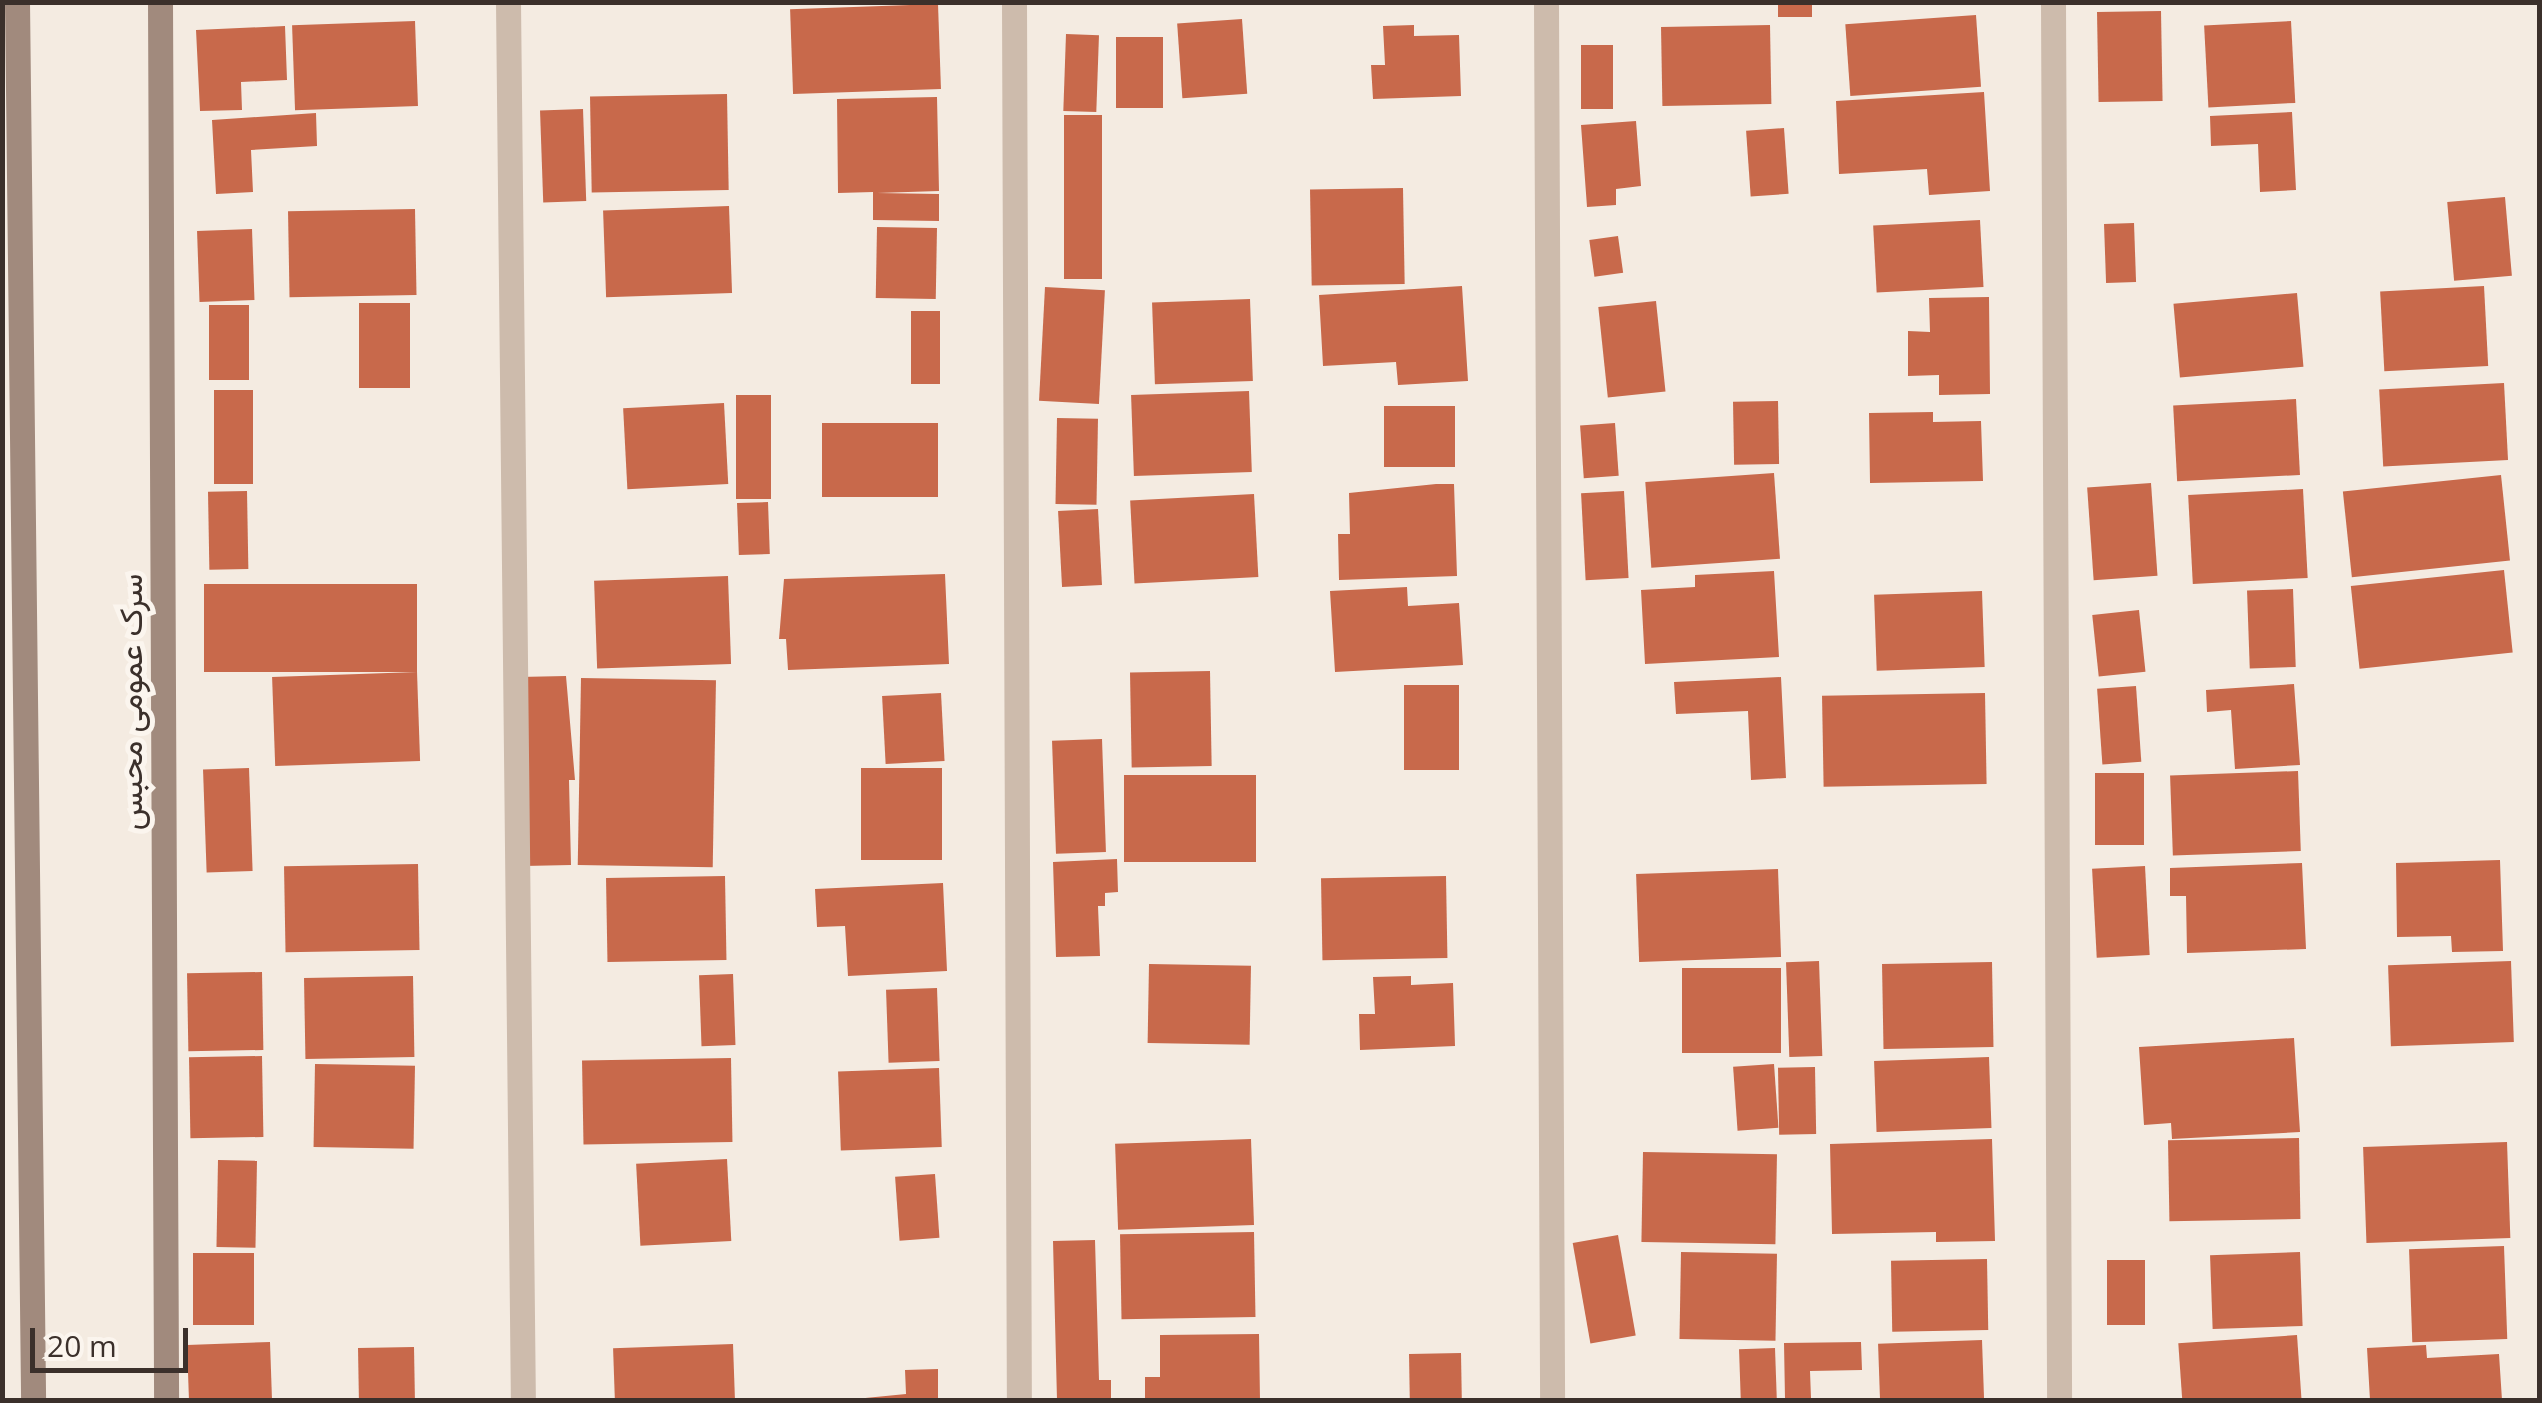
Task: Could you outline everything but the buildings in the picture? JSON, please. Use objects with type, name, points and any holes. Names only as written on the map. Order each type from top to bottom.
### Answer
[{"type":"street","points":[[16,2],[33,1400]]},
{"type":"street","name":"سرک عمومی محبس","points":[[160,2],[166,1400]]},
{"type":"street","points":[[508,2],[523,1400]]},
{"type":"street","points":[[1014,2],[1020,1400]]},
{"type":"street","points":[[1546,2],[1552,1400]]},
{"type":"street","points":[[2053,2],[2059,1400]]}]
